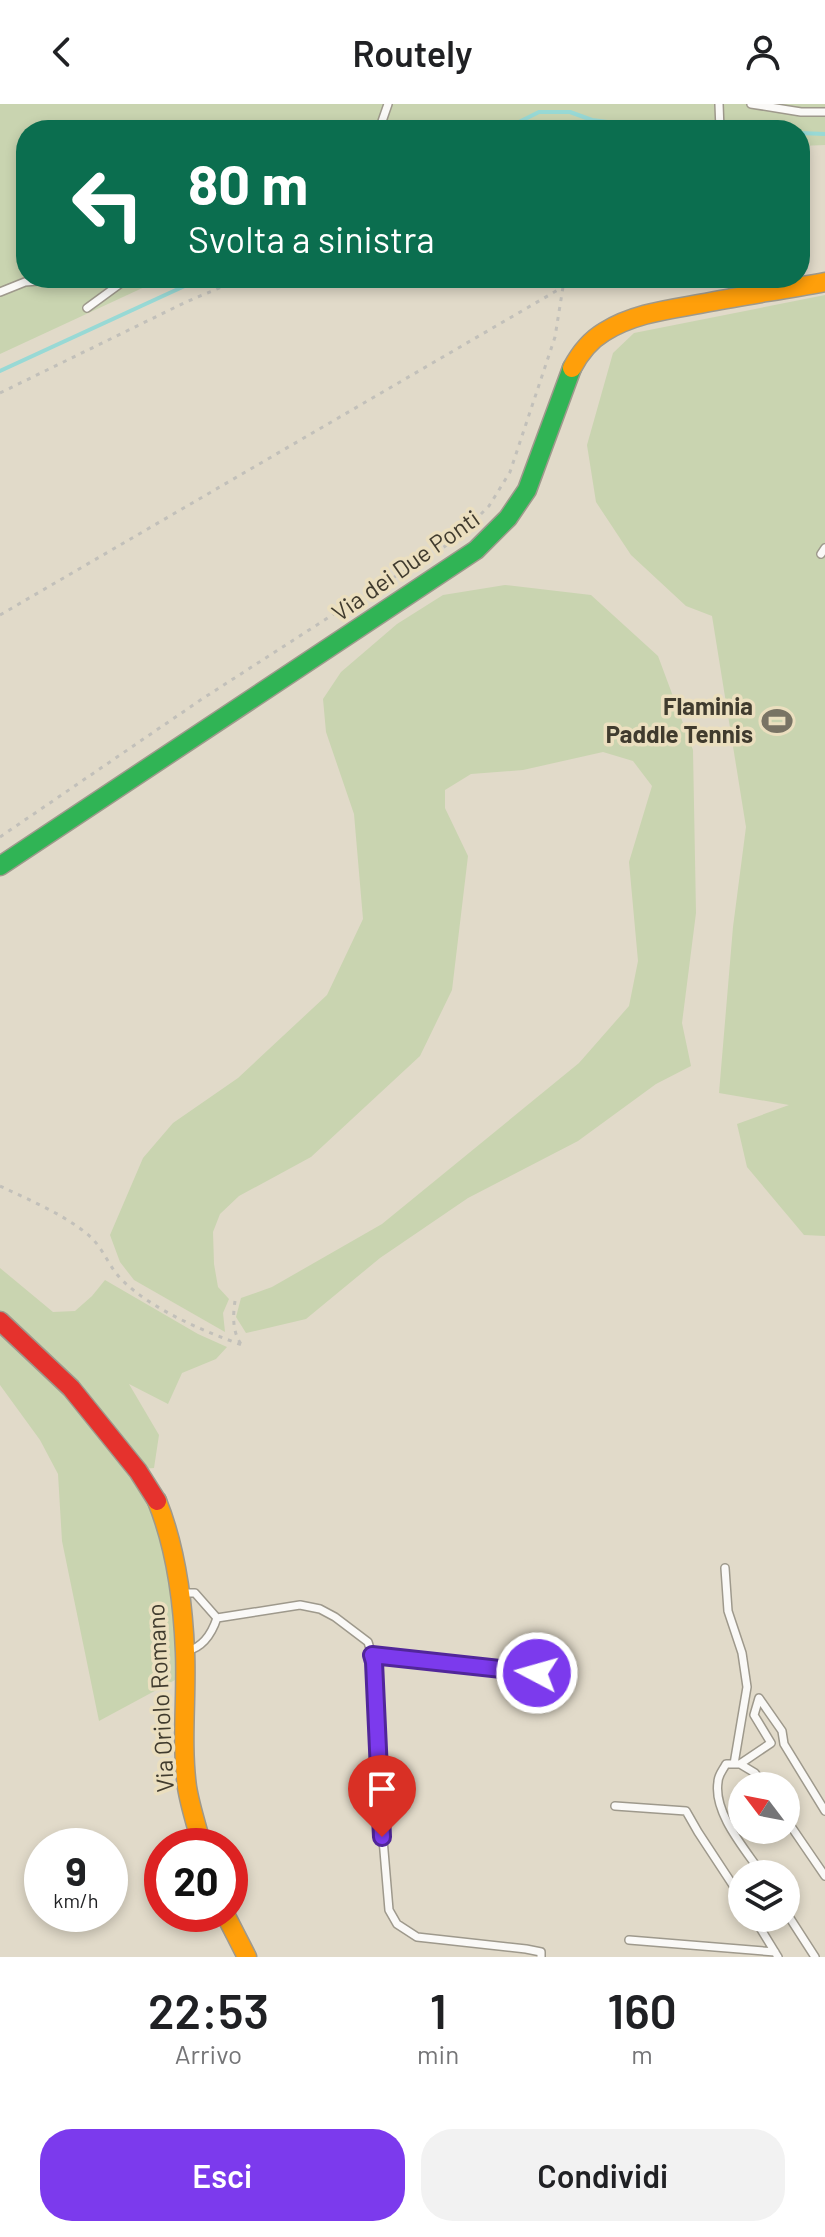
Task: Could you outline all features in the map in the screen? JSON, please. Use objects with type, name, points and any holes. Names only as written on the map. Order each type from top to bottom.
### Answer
[{"type":"street","name":"Via dei Due Ponti","points":[[0,866],[454,566],[501,528],[516,510],[527,489],[565,382],[590,341],[641,315],[755,288]]},
{"type":"street","name":"Via Oriolo Romano","points":[[0,1321],[71,1388],[138,1471],[155,1497],[168,1529],[185,1651],[187,1788],[197,1828]]},
{"type":"street","points":[[234,1932],[247,1957]]},
{"type":"lane","points":[[751,104],[801,112],[825,112]]},
{"type":"lane","points":[[87,308],[114,288]]},
{"type":"lane","points":[[725,1568],[728,1611],[742,1653],[747,1687],[737,1764]]},
{"type":"lane","points":[[179,1593],[195,1593],[217,1618]]},
{"type":"lane","points":[[217,1618],[300,1605],[320,1609],[335,1617],[368,1642],[374,1662],[389,1910],[397,1924],[417,1937],[526,1949],[541,1952],[541,1957]]},
{"type":"lane","points":[[185,1651],[195,1649],[205,1641],[213,1631],[217,1618]]},
{"type":"lane","points":[[372,1655],[537,1673]]},
{"type":"lane","points":[[771,1743],[754,1715],[759,1698],[782,1731],[784,1744],[825,1811]]},
{"type":"lane","points":[[737,1764],[771,1743],[784,1744]]},
{"type":"lane","points":[[753,1772],[737,1764],[726,1764],[718,1778],[718,1798],[724,1816],[753,1860]]},
{"type":"lane","points":[[615,1806],[686,1811],[728,1878]]},
{"type":"lane","points":[[800,1839],[825,1876]]},
{"type":"lane","points":[[762,1932],[776,1955]]},
{"type":"lane","points":[[799,1932],[815,1957]]},
{"type":"lane","points":[[629,1940],[776,1955]]},
{"type":"path","points":[[0,393],[219,288]]},
{"type":"path","points":[[0,615],[561,288]]},
{"type":"path","points":[[0,837],[202,699],[444,547],[465,530],[489,506],[510,472],[555,337],[563,288]]},
{"type":"path","points":[[0,1186],[42,1205],[86,1233],[103,1251],[124,1282],[146,1299],[193,1327],[242,1345],[235,1330],[235,1301]]},
{"type":"green space","points":[[0,104],[825,104],[825,145],[810,146],[810,120],[16,120],[16,288],[142,288],[0,354]]},
{"type":"green space","name":"Flaminia Paddle Tennis","points":[[825,295],[825,1236],[804,1235],[747,1167],[737,1124],[789,1105],[719,1093],[733,927],[746,827],[712,616],[686,606],[631,555],[596,502],[587,445],[613,353],[634,333]]},
{"type":"green space","points":[[505,585],[591,595],[658,656],[693,750],[696,913],[682,1023],[691,1066],[656,1084],[578,1141],[468,1198],[380,1258],[306,1319],[246,1333],[236,1317],[241,1298],[272,1287],[382,1224],[579,1063],[629,1006],[638,961],[629,862],[652,786],[633,761],[603,752],[523,770],[471,774],[445,790],[445,808],[468,856],[452,990],[420,1056],[311,1157],[239,1196],[220,1214],[213,1232],[214,1264],[218,1287],[229,1299],[223,1313],[225,1332],[134,1280],[120,1262],[110,1235],[143,1158],[173,1123],[238,1078],[327,995],[363,919],[354,814],[326,732],[323,699],[341,672],[397,624],[443,595]]},
{"type":"green space","points":[[0,1268],[53,1312],[75,1311],[105,1280],[198,1334],[227,1347],[216,1359],[182,1373],[168,1404],[129,1384],[159,1435],[154,1468],[128,1470],[152,1507],[159,1532],[175,1614],[175,1680],[99,1721],[62,1541],[58,1474],[40,1440],[0,1385]]},
{"type":"waterway","points":[[523,120],[539,112],[570,112],[592,120]]},
{"type":"waterway","points":[[810,133],[825,134]]},
{"type":"waterway","points":[[0,371],[180,288]]},
{"type":"traffic: fast","points":[[0,866],[476,550],[508,518],[527,490],[572,368]]},
{"type":"traffic: slow","points":[[810,285],[825,282]]},
{"type":"traffic: slow","points":[[572,368],[594,339],[629,320],[669,309],[790,288]]},
{"type":"traffic: slow","points":[[157,1501],[174,1556],[180,1595],[185,1652],[185,1770],[197,1828]]},
{"type":"traffic: slow","points":[[234,1932],[247,1957]]},
{"type":"traffic: jam","points":[[0,1321],[71,1388],[138,1471],[157,1501]]},
{"type":"place","name":"Flaminia Paddle Tennis","points":[[777,721]]},
{"type":"route","points":[[382,1837],[372,1655],[537,1673]]}]
